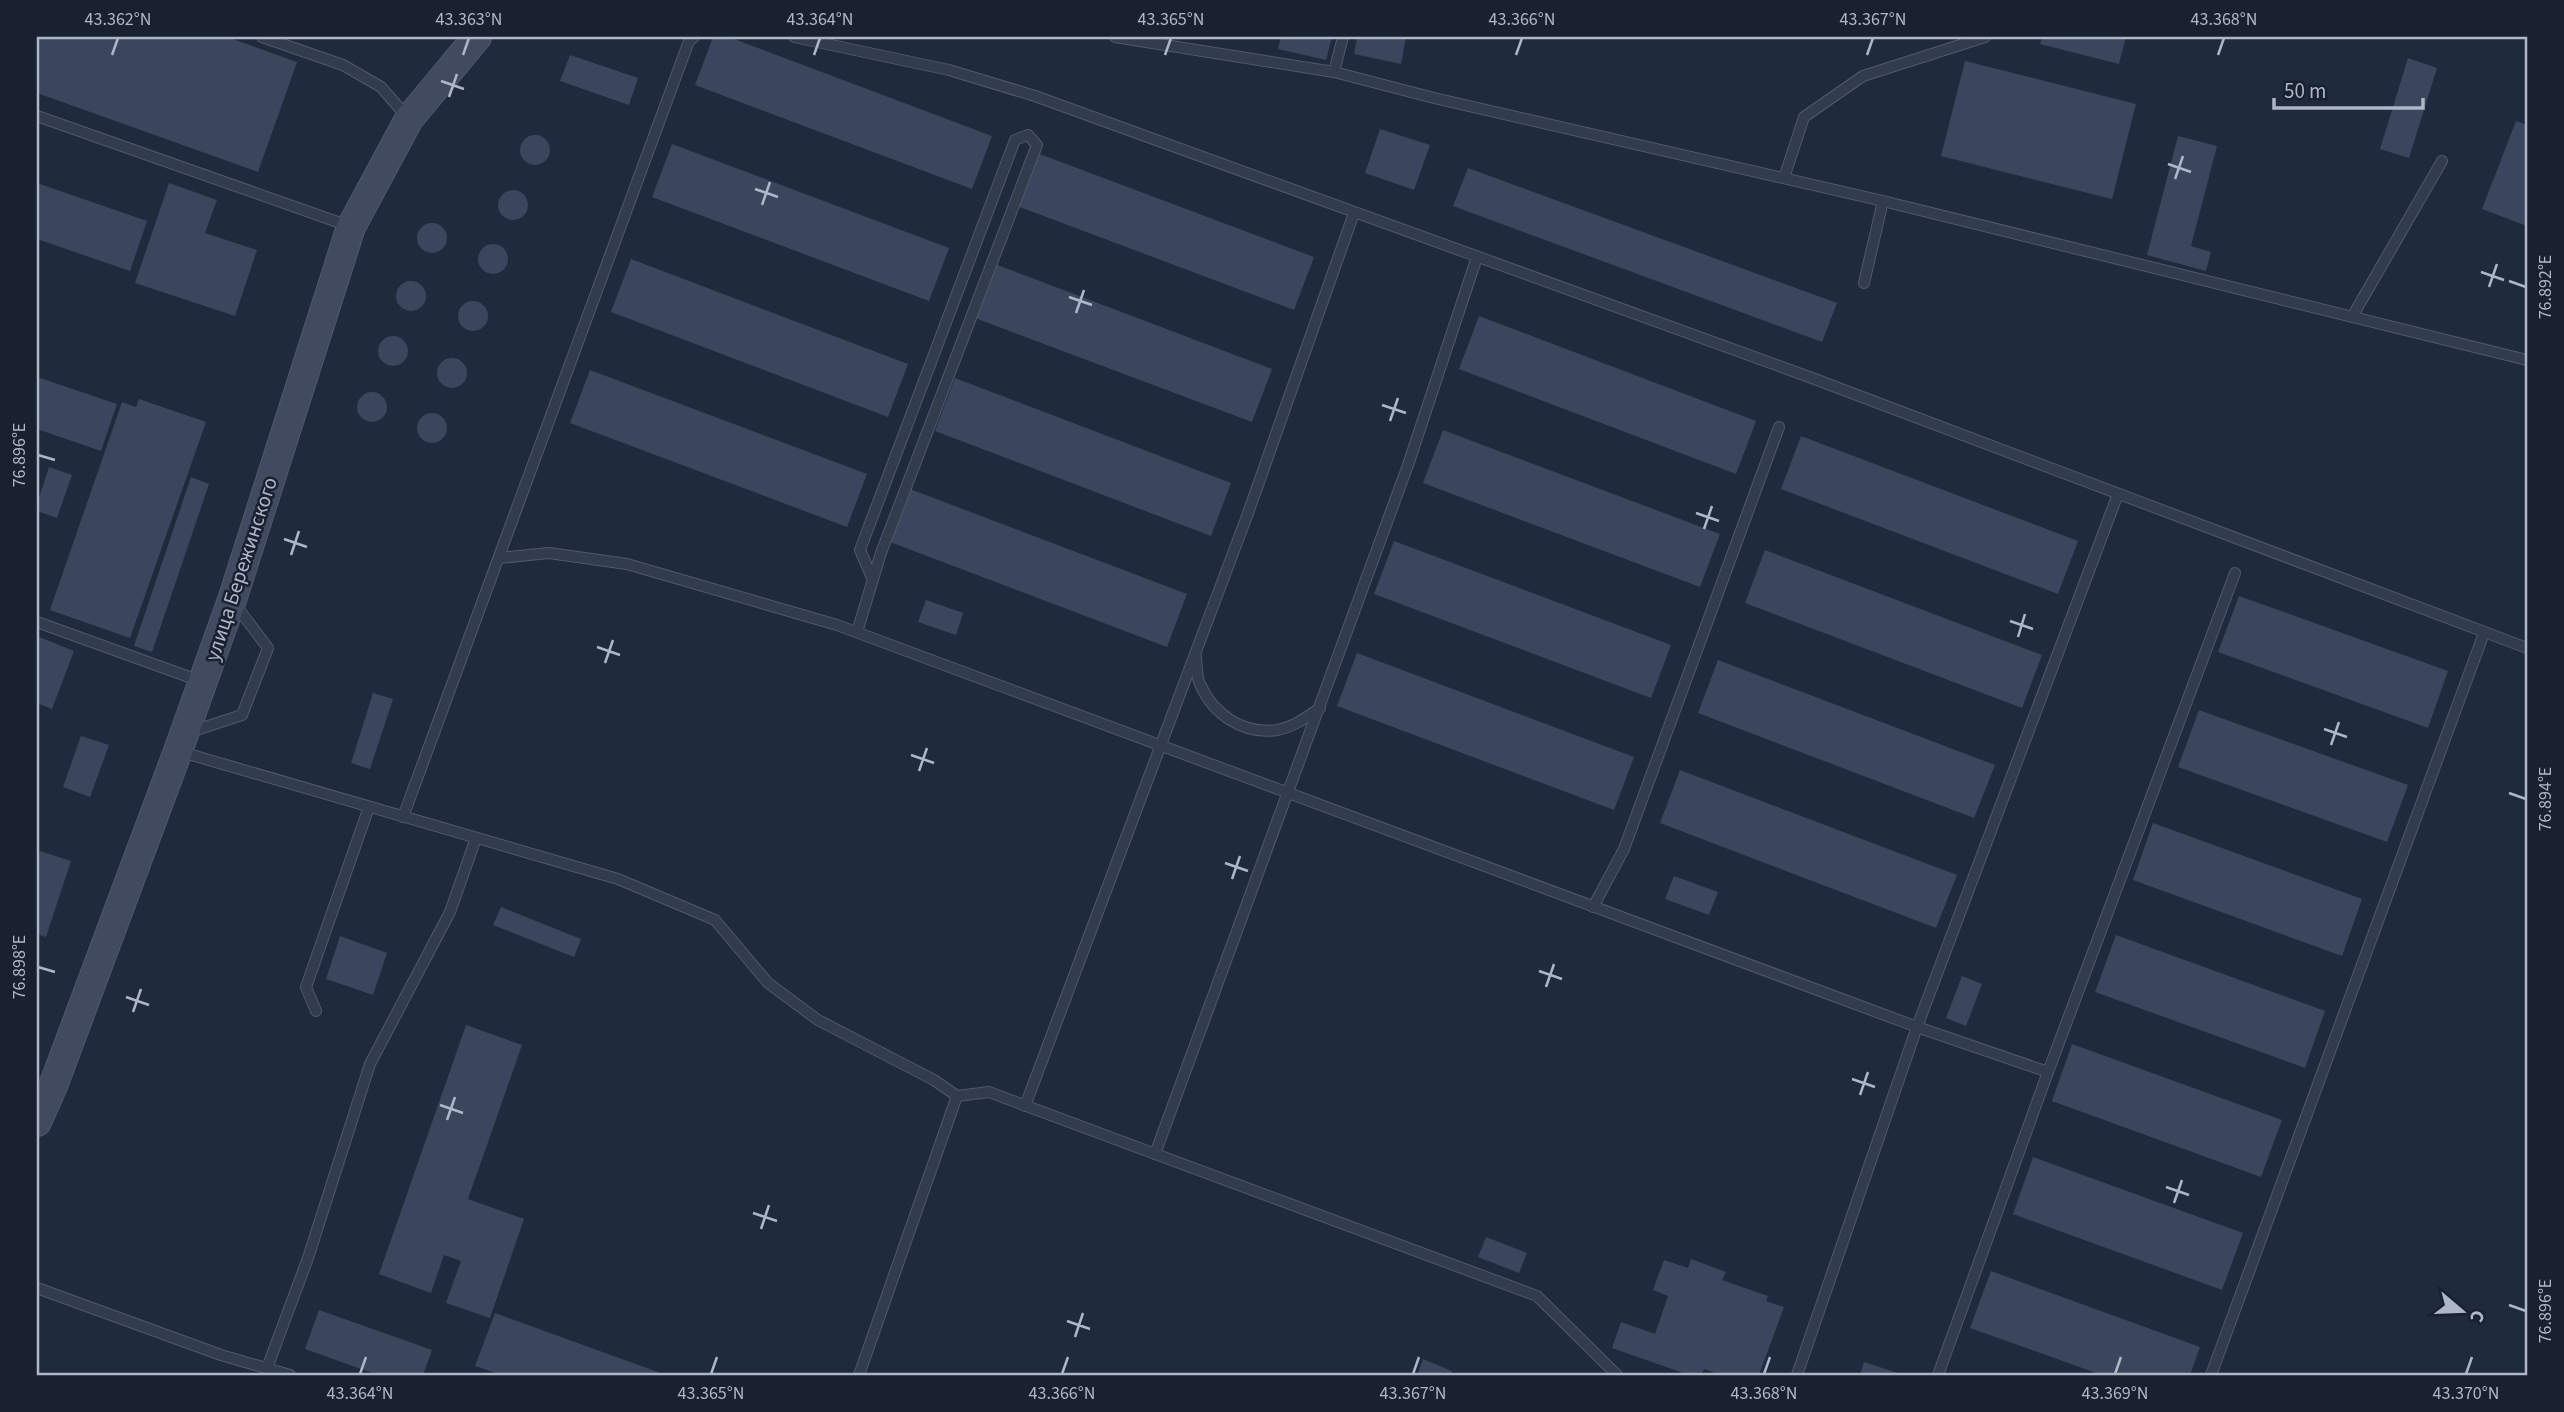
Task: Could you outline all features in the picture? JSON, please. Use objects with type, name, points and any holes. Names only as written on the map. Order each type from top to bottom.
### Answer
[{"type":"main road","name":"улица Бережинского","points":[[37,1122],[53,1086],[232,600],[351,227],[409,120],[477,37]]},
{"type":"lane","points":[[262,37],[342,65],[380,87],[409,120]]},
{"type":"lane","points":[[403,817],[689,41],[694,37]]},
{"type":"lane","points":[[794,37],[949,70],[1035,96],[1812,378],[2527,648]]},
{"type":"lane","points":[[1115,37],[1334,72],[1883,201],[2527,360]]},
{"type":"lane","points":[[1334,72],[1343,37]]},
{"type":"lane","points":[[1784,178],[1804,117],[1863,76],[1985,37]]},
{"type":"lane","points":[[37,116],[351,227]]},
{"type":"lane","points":[[857,632],[873,580],[1037,145],[1028,135],[1016,140],[860,550],[873,580]]},
{"type":"lane","points":[[2352,317],[2442,161]]},
{"type":"lane","points":[[1864,283],[1883,201]]},
{"type":"lane","points":[[1025,1105],[1247,516],[1354,213]]},
{"type":"lane","points":[[1155,1154],[1290,793],[1408,465],[1477,257]]},
{"type":"lane","points":[[1593,907],[1624,849],[1779,427]]},
{"type":"lane","points":[[1797,1375],[1917,1027],[2118,494]]},
{"type":"lane","points":[[499,558],[549,553],[627,564],[857,632],[1917,1027],[2048,1072]]},
{"type":"lane","points":[[1938,1375],[2235,573]]},
{"type":"lane","points":[[181,743],[242,715],[268,648],[232,600]]},
{"type":"lane","points":[[37,622],[203,682]]},
{"type":"lane","points":[[2211,1375],[2484,633]]},
{"type":"lane","points":[[1195,654],[1198,681],[1212,706],[1227,719],[1249,729],[1277,730],[1298,723],[1320,708]]},
{"type":"lane","points":[[181,743],[369,807],[618,879],[715,920],[768,983],[818,1020],[934,1080],[957,1096],[989,1092],[1537,1296],[1617,1375]]},
{"type":"lane","points":[[316,1011],[306,987],[369,807]]},
{"type":"lane","points":[[267,1368],[308,1258],[370,1063],[450,912],[476,838]]},
{"type":"lane","points":[[859,1375],[957,1096]]},
{"type":"lane","points":[[37,1287],[221,1355],[290,1375]]},
{"type":"building","points":[[37,37],[227,37],[297,62],[258,172],[37,93]]},
{"type":"building","points":[[713,37],[729,37],[992,136],[972,189],[695,85]]},
{"type":"building","points":[[1281,37],[1332,37],[1326,60],[1278,49]]},
{"type":"building","points":[[1357,37],[1406,37],[1401,64],[1354,54]]},
{"type":"building","points":[[2042,37],[2126,37],[2119,64],[2040,44]]},
{"type":"building","points":[[570,55],[638,78],[629,105],[560,81]]},
{"type":"building","points":[[2408,58],[2437,68],[2409,158],[2380,149]]},
{"type":"building","points":[[1965,61],[2136,104],[2112,199],[1941,156]]},
{"type":"building","points":[[2516,121],[2527,125],[2527,226],[2482,209]]},
{"type":"building","points":[[1380,129],[1430,145],[1414,190],[1365,173]]},
{"type":"building","points":[[535,135],[546,139],[550,150],[546,161],[535,165],[524,161],[520,150],[524,139]]},
{"type":"building","points":[[2178,136],[2217,146],[2191,246],[2211,252],[2206,271],[2147,255]]},
{"type":"building","points":[[672,144],[949,248],[929,301],[652,197]]},
{"type":"building","points":[[1037,153],[1314,257],[1294,310],[1017,206]]},
{"type":"building","points":[[1468,168],[1837,303],[1822,342],[1453,206]]},
{"type":"building","points":[[37,183],[147,221],[130,271],[37,239]]},
{"type":"building","points":[[169,183],[217,200],[205,233],[257,250],[235,316],[135,283]]},
{"type":"building","points":[[513,190],[524,194],[528,205],[524,216],[513,220],[502,216],[498,205],[502,194]]},
{"type":"building","points":[[432,223],[443,227],[447,238],[443,249],[432,253],[421,249],[417,238],[421,227]]},
{"type":"building","points":[[493,244],[504,248],[508,259],[504,270],[493,274],[482,270],[478,259],[482,248]]},
{"type":"building","points":[[631,259],[908,364],[888,417],[611,312]]},
{"type":"building","points":[[995,264],[1272,369],[1252,422],[975,318]]},
{"type":"building","points":[[411,281],[422,285],[426,296],[422,307],[411,311],[400,307],[396,296],[400,285]]},
{"type":"building","points":[[473,301],[484,305],[488,316],[484,327],[473,331],[462,327],[458,316],[462,305]]},
{"type":"building","points":[[1479,316],[1756,421],[1736,474],[1459,369]]},
{"type":"building","points":[[393,336],[404,340],[408,351],[404,362],[393,366],[382,362],[378,351],[382,340]]},
{"type":"building","points":[[452,358],[463,362],[467,373],[463,384],[452,388],[441,384],[437,373],[441,362]]},
{"type":"building","points":[[590,370],[867,474],[847,527],[570,423]]},
{"type":"building","points":[[37,377],[117,404],[101,451],[37,429]]},
{"type":"building","points":[[955,378],[1231,483],[1211,536],[935,431]]},
{"type":"building","points":[[372,392],[383,396],[387,407],[383,418],[372,422],[361,418],[357,407],[361,396]]},
{"type":"building","points":[[139,399],[206,422],[130,638],[50,610],[122,402],[136,407]]},
{"type":"building","points":[[432,413],[443,417],[447,428],[443,439],[432,443],[421,439],[417,428],[421,417]]},
{"type":"building","points":[[1443,430],[1720,534],[1700,587],[1423,483]]},
{"type":"building","points":[[1801,436],[2078,541],[2058,594],[1781,489]]},
{"type":"building","points":[[49,467],[72,475],[57,518],[37,511]]},
{"type":"building","points":[[191,477],[209,484],[152,652],[134,646]]},
{"type":"building","points":[[910,489],[1187,594],[1167,647],[890,542]]},
{"type":"building","points":[[1394,541],[1671,645],[1651,698],[1374,594]]},
{"type":"building","points":[[1765,550],[2042,655],[2022,708],[1745,603]]},
{"type":"building","points":[[2239,596],[2448,671],[2428,728],[2218,652]]},
{"type":"building","points":[[926,600],[963,613],[956,635],[918,622]]},
{"type":"building","points":[[37,636],[74,651],[52,709],[37,703]]},
{"type":"building","points":[[1357,653],[1634,757],[1614,810],[1337,706]]},
{"type":"building","points":[[1718,660],[1995,765],[1974,818],[1698,713]]},
{"type":"building","points":[[373,693],[393,699],[370,769],[351,763]]},
{"type":"building","points":[[2199,710],[2408,785],[2387,842],[2178,767]]},
{"type":"building","points":[[81,736],[109,745],[90,797],[63,787]]},
{"type":"building","points":[[1680,770],[1957,875],[1936,928],[1660,823]]},
{"type":"building","points":[[2153,823],[2362,899],[2342,956],[2133,880]]},
{"type":"building","points":[[40,851],[71,861],[46,937],[37,934],[37,861]]},
{"type":"building","points":[[1674,876],[1718,892],[1709,915],[1665,899]]},
{"type":"building","points":[[501,907],[581,939],[574,957],[493,925]]},
{"type":"building","points":[[2116,935],[2325,1011],[2305,1068],[2095,992]]},
{"type":"building","points":[[340,936],[387,953],[373,995],[326,979]]},
{"type":"building","points":[[1962,976],[1982,984],[1966,1026],[1946,1018]]},
{"type":"building","points":[[466,1025],[522,1045],[468,1199],[524,1219],[490,1318],[446,1303],[461,1261],[444,1255],[431,1293],[379,1274]]},
{"type":"building","points":[[2072,1044],[2282,1120],[2261,1177],[2052,1101]]},
{"type":"building","points":[[2033,1157],[2243,1233],[2222,1290],[2013,1214]]},
{"type":"building","points":[[1486,1237],[1527,1253],[1519,1273],[1478,1257]]},
{"type":"building","points":[[1691,1259],[1726,1272],[1722,1280],[1768,1296],[1766,1301],[1784,1307],[1759,1375],[1721,1375],[1704,1369],[1701,1375],[1689,1375],[1612,1348],[1621,1322],[1655,1334],[1668,1296],[1653,1290],[1664,1260],[1688,1268]]},
{"type":"building","points":[[1991,1271],[2200,1347],[2190,1375],[2102,1375],[1970,1328]]},
{"type":"building","points":[[319,1310],[432,1350],[423,1375],[378,1375],[305,1349]]},
{"type":"building","points":[[495,1313],[666,1375],[501,1375],[475,1366]]},
{"type":"building","points":[[1423,1359],[1452,1371],[1451,1375],[1417,1375]]},
{"type":"building","points":[[1864,1362],[1904,1375],[1860,1375]]}]
